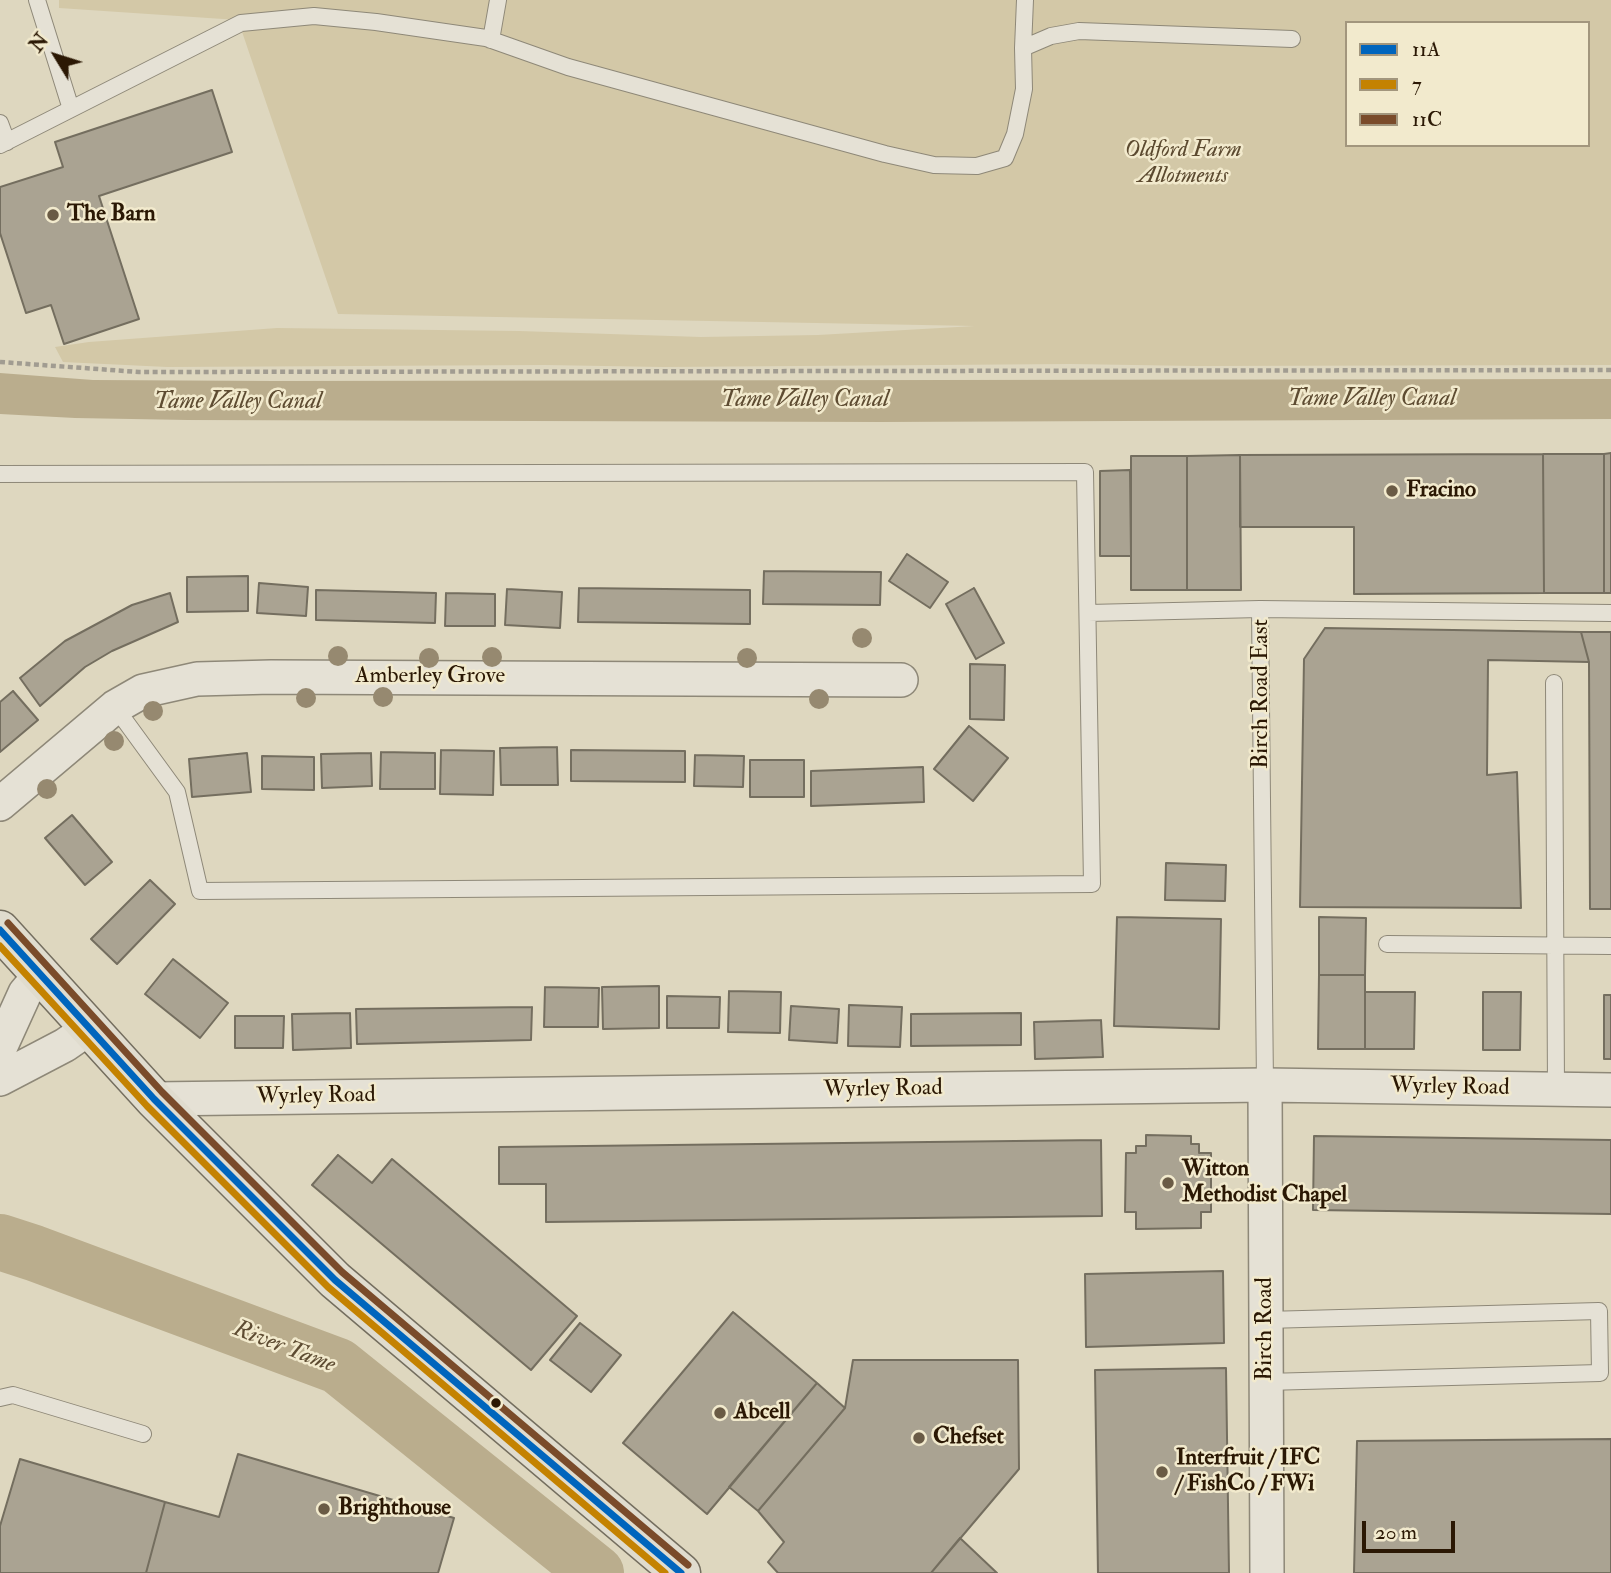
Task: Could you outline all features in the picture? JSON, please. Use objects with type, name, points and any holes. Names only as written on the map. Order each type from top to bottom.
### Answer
[{"type":"main road","points":[[0,930],[154,1099],[335,1280],[681,1573]]},
{"type":"street","name":"Amberley Grove","points":[[0,804],[116,707],[143,691],[198,679],[299,677],[901,680]]},
{"type":"street","points":[[0,1048],[25,993],[40,975]]},
{"type":"street","points":[[0,1079],[65,1045],[90,1027]]},
{"type":"street","name":"Wyrley Road","points":[[154,1099],[1265,1085],[1611,1090]]},
{"type":"street","name":"Birch Road","points":[[1265,1085],[1267,1573]]},
{"type":"lane","points":[[37,0],[71,109]]},
{"type":"lane","points":[[491,40],[498,0]]},
{"type":"lane","points":[[0,123],[3,144],[241,23],[314,16],[450,31],[491,40],[568,67],[886,154],[934,165],[977,166],[1004,158],[1015,134],[1024,89],[1024,0]]},
{"type":"lane","points":[[1023,48],[1051,36],[1079,31],[1292,39]]},
{"type":"lane","points":[[0,474],[1085,472],[1092,884],[200,891],[177,792],[116,707]]},
{"type":"lane","points":[[1088,613],[1260,609]]},
{"type":"lane","name":"Birch Road East","points":[[1265,1085],[1260,609],[1611,613]]},
{"type":"lane","points":[[1554,683],[1556,1089]]},
{"type":"lane","points":[[1387,944],[1611,946]]},
{"type":"lane","points":[[1266,1320],[1599,1311],[1600,1373],[1266,1382]]},
{"type":"lane","points":[[0,1398],[13,1395],[143,1434]]},
{"type":"path","points":[[0,362],[139,372],[1611,370]]},
{"type":"green space","name":"Oldford Farm Allotments","points":[[59,0],[1611,0],[1611,365],[167,367],[63,362],[55,347],[277,328],[519,331],[701,337],[818,335],[975,326],[338,314],[238,20],[59,8]]},
{"type":"water","name":"Tame Valley Canal","points":[[0,373],[93,380],[275,381],[1611,379],[1611,419],[880,422],[75,418],[0,414]]},
{"type":"building","name":"The Barn","points":[[212,90],[232,152],[99,196],[139,319],[64,344],[51,305],[26,313],[0,233],[0,187],[63,167],[55,142]]},
{"type":"building","points":[[1611,453],[1611,593],[1604,593],[1604,454]]},
{"type":"building","points":[[1543,454],[1604,454],[1604,593],[1544,593]]},
{"type":"building","name":"Fracino","points":[[1543,454],[1544,593],[1354,594],[1354,527],[1240,527],[1240,455]]},
{"type":"building","points":[[1240,455],[1241,590],[1187,590],[1187,456]]},
{"type":"building","points":[[1131,456],[1187,456],[1187,590],[1131,590]]},
{"type":"building","points":[[1130,470],[1131,556],[1100,556],[1100,471]]},
{"type":"building","points":[[907,554],[948,582],[930,608],[889,581]]},
{"type":"building","points":[[764,571],[881,572],[880,605],[763,604]]},
{"type":"building","points":[[248,576],[248,611],[187,612],[187,577]]},
{"type":"building","points":[[259,583],[308,587],[306,616],[257,613]]},
{"type":"building","points":[[579,588],[750,590],[750,624],[578,622]]},
{"type":"building","points":[[974,588],[1004,643],[976,659],[946,604]]},
{"type":"building","points":[[507,589],[562,592],[560,628],[505,625]]},
{"type":"building","points":[[316,590],[436,593],[435,623],[316,620]]},
{"type":"building","points":[[170,593],[178,622],[112,651],[85,667],[40,706],[20,678],[65,641],[132,605]]},
{"type":"building","points":[[446,593],[495,594],[495,626],[445,626]]},
{"type":"building","points":[[1325,628],[1581,632],[1589,662],[1488,660],[1487,775],[1517,772],[1521,908],[1300,907],[1304,659]]},
{"type":"building","points":[[1581,632],[1611,632],[1611,909],[1590,909],[1589,662]]},
{"type":"building","points":[[970,664],[1005,665],[1004,720],[970,719]]},
{"type":"building","points":[[13,691],[38,720],[0,752],[0,702]]},
{"type":"building","points":[[969,726],[1008,758],[973,801],[934,769]]},
{"type":"building","points":[[557,747],[558,785],[501,785],[500,748]]},
{"type":"building","points":[[441,750],[494,751],[493,795],[440,794]]},
{"type":"building","points":[[571,750],[685,751],[685,782],[571,781]]},
{"type":"building","points":[[381,752],[435,753],[435,789],[380,789]]},
{"type":"building","points":[[247,753],[251,792],[192,797],[189,759]]},
{"type":"building","points":[[371,753],[372,786],[322,788],[321,754]]},
{"type":"building","points":[[695,755],[744,756],[743,787],[694,786]]},
{"type":"building","points":[[262,756],[314,757],[314,790],[262,789]]},
{"type":"building","points":[[750,760],[804,760],[804,797],[750,797]]},
{"type":"building","points":[[923,767],[924,802],[811,806],[811,771]]},
{"type":"building","points":[[72,815],[112,862],[85,885],[45,838]]},
{"type":"building","points":[[1166,863],[1226,865],[1225,901],[1165,900]]},
{"type":"building","points":[[150,880],[175,904],[117,964],[91,939]]},
{"type":"building","points":[[1117,917],[1221,919],[1219,1029],[1114,1026]]},
{"type":"building","points":[[1319,917],[1366,918],[1365,975],[1319,975]]},
{"type":"building","points":[[173,959],[228,1003],[200,1038],[145,994]]},
{"type":"building","points":[[1319,975],[1365,975],[1365,1049],[1318,1049]]},
{"type":"building","points":[[659,986],[659,1028],[603,1029],[602,987]]},
{"type":"building","points":[[545,987],[599,988],[598,1027],[544,1027]]},
{"type":"building","points":[[729,991],[781,992],[780,1033],[728,1032]]},
{"type":"building","points":[[1365,992],[1415,992],[1414,1049],[1365,1049]]},
{"type":"building","points":[[1483,992],[1521,992],[1520,1050],[1483,1050]]},
{"type":"building","points":[[1604,995],[1611,995],[1611,1059],[1604,1059]]},
{"type":"building","points":[[667,996],[720,997],[719,1028],[667,1028]]},
{"type":"building","points":[[849,1005],[902,1007],[900,1047],[848,1046]]},
{"type":"building","points":[[791,1006],[839,1009],[837,1043],[789,1040]]},
{"type":"building","points":[[532,1007],[531,1040],[357,1044],[356,1009]]},
{"type":"building","points":[[350,1013],[351,1048],[293,1050],[292,1014]]},
{"type":"building","points":[[1021,1013],[1021,1045],[911,1046],[911,1014]]},
{"type":"building","points":[[235,1016],[284,1016],[283,1048],[235,1048]]},
{"type":"building","points":[[1101,1020],[1103,1057],[1035,1059],[1034,1022]]},
{"type":"building","name":"Witton Methodist Chapel","points":[[1146,1135],[1191,1136],[1191,1144],[1199,1144],[1199,1153],[1211,1153],[1211,1212],[1201,1212],[1201,1228],[1136,1229],[1136,1212],[1125,1212],[1126,1153],[1136,1153],[1136,1146],[1146,1146]]},
{"type":"building","points":[[1314,1136],[1611,1140],[1611,1214],[1313,1210]]},
{"type":"building","points":[[1101,1140],[1102,1216],[546,1222],[546,1184],[499,1184],[499,1147]]},
{"type":"building","points":[[338,1155],[372,1183],[392,1159],[577,1316],[531,1370],[312,1185]]},
{"type":"building","points":[[1223,1271],[1224,1343],[1086,1347],[1085,1274]]},
{"type":"building","name":"Abcell","points":[[733,1312],[817,1383],[707,1514],[623,1443]]},
{"type":"building","points":[[580,1323],[621,1355],[591,1392],[550,1360]]},
{"type":"building","name":"Chefset","points":[[853,1360],[1018,1360],[1019,1469],[931,1573],[778,1573],[768,1562],[784,1542],[758,1511],[845,1408]]},
{"type":"building","name":"Interfruit / IFC / FishCo / FWi","points":[[1226,1368],[1229,1573],[1098,1573],[1095,1370]]},
{"type":"building","points":[[817,1383],[845,1408],[758,1511],[729,1487]]},
{"type":"building","points":[[1611,1439],[1611,1573],[1354,1573],[1357,1441]]},
{"type":"building","name":"Brighthouse","points":[[238,1454],[454,1518],[438,1573],[146,1573],[165,1502],[219,1517]]},
{"type":"building","points":[[20,1459],[165,1502],[146,1573],[0,1573],[0,1526]]},
{"type":"building","points":[[960,1538],[997,1573],[931,1573]]},
{"type":"waterway","name":"River Tame","points":[[0,1242],[338,1366],[596,1573]]},
{"type":"transit line","name":"11C","points":[[8,923],[162,1092],[342,1272],[688,1565]]},
{"type":"transit line","name":"11A","points":[[0,930],[154,1099],[335,1280],[681,1573]]},
{"type":"transit line","name":"7","points":[[0,946],[147,1106],[328,1287],[665,1573]]},
{"type":"place","name":"The Barn","points":[[53,215]]},
{"type":"place","name":"Fracino","points":[[1392,491]]},
{"type":"place","name":"Witton Methodist Chapel","points":[[1168,1183]]},
{"type":"place","name":"Abcell","points":[[720,1413]]},
{"type":"place","name":"Chefset","points":[[919,1438]]},
{"type":"place","name":"Interfruit / IFC / FishCo / FWi","points":[[1162,1472]]},
{"type":"place","name":"Brighthouse","points":[[324,1509]]}]
